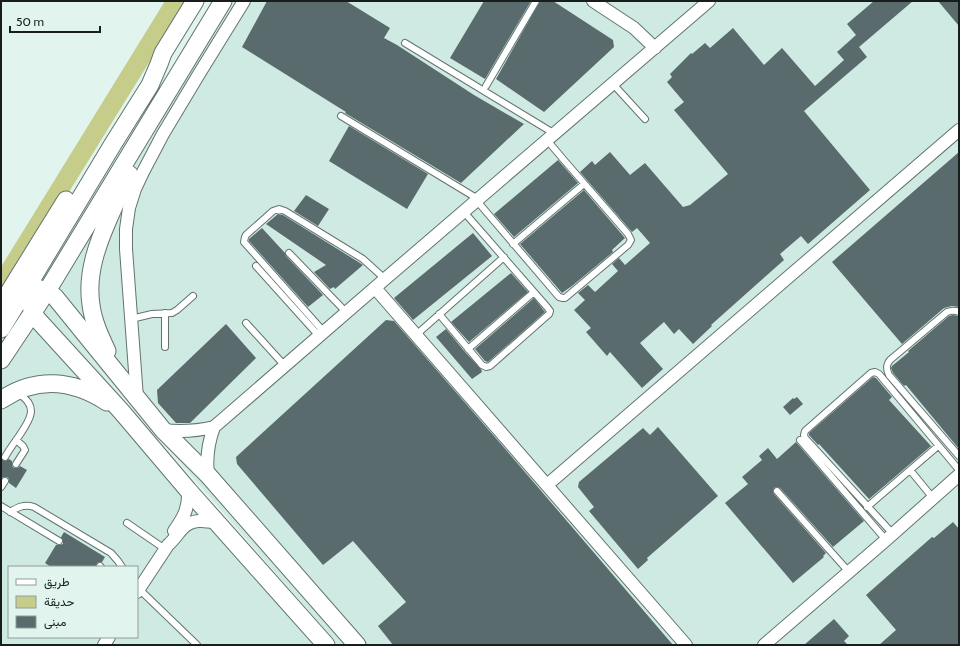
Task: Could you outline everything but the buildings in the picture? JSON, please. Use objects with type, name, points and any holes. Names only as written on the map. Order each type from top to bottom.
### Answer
[{"type":"street","points":[[1,329],[28,288],[109,150],[150,85],[163,53],[195,1]]},
{"type":"street","points":[[1,360],[47,291],[223,1]]},
{"type":"street","points":[[137,399],[126,249],[126,229],[129,208],[135,189],[162,134],[244,1]]},
{"type":"street","points":[[593,1],[634,28],[655,48]]},
{"type":"street","points":[[162,430],[189,431],[214,427],[346,312],[710,1]]},
{"type":"street","points":[[1,305],[148,69],[163,53]]},
{"type":"street","points":[[125,383],[97,330],[91,305],[89,286],[92,268],[96,250],[124,182],[172,94],[183,65]]},
{"type":"street","points":[[547,485],[959,130]]},
{"type":"street","points":[[28,288],[41,289],[47,291],[55,297],[162,430],[208,475],[357,645]]},
{"type":"street","points":[[28,288],[30,305],[38,320],[326,645]]},
{"type":"street","points":[[375,288],[686,645]]},
{"type":"street","points":[[7,396],[22,388],[39,384],[59,384],[77,387],[95,394],[120,411]]},
{"type":"street","points":[[208,475],[208,450],[214,427]]},
{"type":"street","points":[[764,645],[959,475]]},
{"type":"street","points":[[166,547],[170,537],[180,523],[186,510],[188,490]]},
{"type":"street","points":[[139,585],[166,547],[183,528],[189,524],[200,521],[218,523]]},
{"type":"lane","points":[[486,86],[536,1]]},
{"type":"lane","points":[[340,116],[477,200],[559,297],[563,298],[628,245],[631,240],[628,234],[563,160],[551,137],[405,43]]},
{"type":"lane","points":[[613,84],[645,119]]},
{"type":"lane","points":[[513,244],[584,184]]},
{"type":"lane","points":[[322,334],[244,242],[246,235],[273,211],[279,209],[285,211],[363,259],[385,279]]},
{"type":"lane","points":[[439,314],[468,349],[484,367],[486,367],[490,366],[549,314],[550,311],[548,306],[464,212]]},
{"type":"lane","points":[[288,253],[346,312]]},
{"type":"lane","points":[[416,334],[504,257]]},
{"type":"lane","points":[[256,266],[322,334]]},
{"type":"lane","points":[[468,349],[534,292]]},
{"type":"lane","points":[[131,319],[152,314],[175,312],[193,296]]},
{"type":"lane","points":[[959,312],[956,310],[951,310],[948,312],[890,360],[886,367],[889,375],[959,456]]},
{"type":"lane","points":[[165,313],[165,348]]},
{"type":"lane","points":[[246,323],[284,366]]},
{"type":"lane","points":[[889,537],[867,507],[805,438],[804,434],[806,431],[871,372],[876,372],[880,374],[959,470]]},
{"type":"lane","points":[[5,457],[29,420],[31,411],[23,397],[7,396]]},
{"type":"lane","points":[[16,440],[25,450],[16,464]]},
{"type":"lane","points":[[800,440],[889,537]]},
{"type":"lane","points":[[867,507],[938,446]]},
{"type":"lane","points":[[910,470],[933,498]]},
{"type":"lane","points":[[1,487],[5,481]]},
{"type":"lane","points":[[777,491],[849,572]]},
{"type":"lane","points":[[10,512],[26,505],[34,507],[111,553],[118,560],[120,566]]},
{"type":"lane","points":[[1,506],[59,541]]},
{"type":"lane","points":[[127,522],[166,547]]},
{"type":"lane","points":[[139,585],[197,645]]},
{"type":"shaded area","points":[[214,1],[959,1],[959,645],[338,645],[63,327],[329,645],[1,645],[1,350]]},
{"type":"green space","points":[[165,1],[187,1],[1,302],[1,267]]}]
